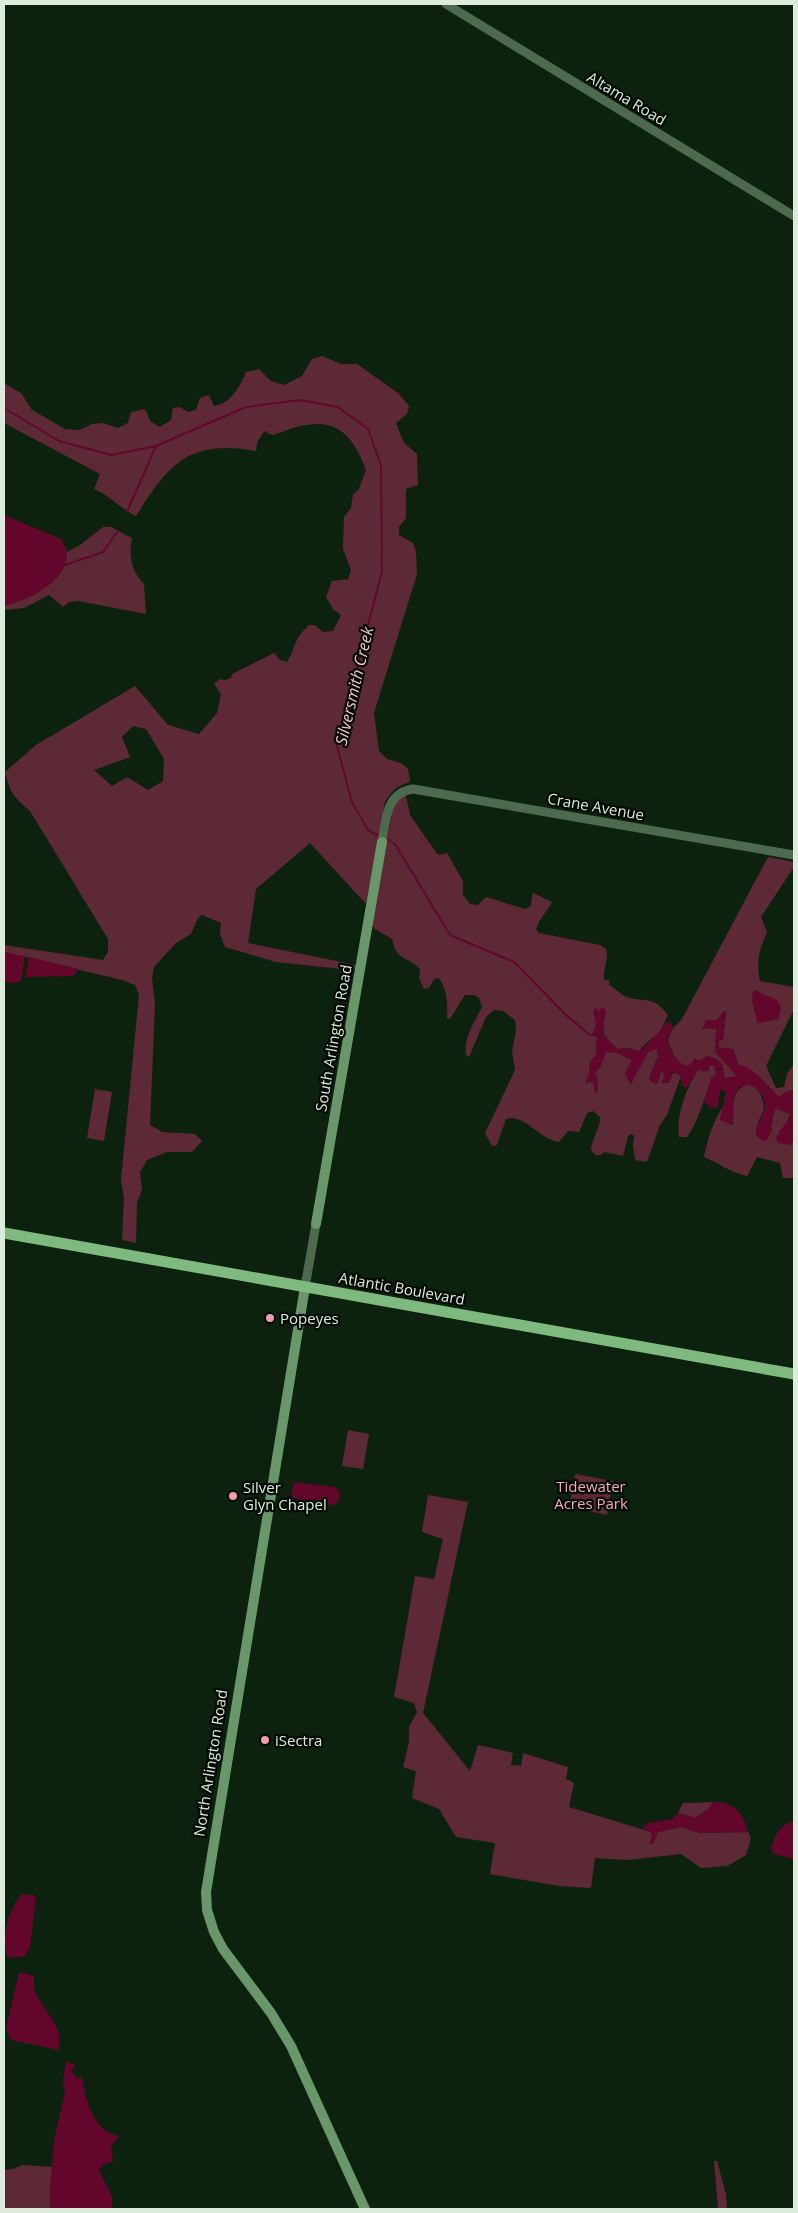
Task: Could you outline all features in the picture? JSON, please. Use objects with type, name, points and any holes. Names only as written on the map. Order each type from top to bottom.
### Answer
[{"type":"main road","name":"South Arlington Road","points":[[316,1224],[383,838]]},
{"type":"main road","name":"Atlantic Boulevard","points":[[4,1233],[794,1374]]},
{"type":"main road","name":"North Arlington Road","points":[[305,1287],[206,1892],[209,1921],[214,1932],[223,1949],[271,2013],[291,2046],[364,2209]]},
{"type":"street","name":"Altama Road","points":[[446,4],[794,216]]},
{"type":"street","name":"Crane Avenue","points":[[395,796],[405,790],[421,789],[794,856]]},
{"type":"street","name":"South Arlington Road","points":[[383,838],[388,810],[395,796]]},
{"type":"street","name":"South Arlington Road","points":[[305,1287],[316,1224]]},
{"type":"green space","points":[[322,356],[341,364],[357,364],[398,393],[409,406],[407,414],[396,423],[404,443],[417,454],[418,485],[406,489],[406,518],[399,527],[399,535],[413,543],[416,552],[417,574],[374,713],[379,751],[387,759],[401,763],[408,769],[410,782],[395,789],[385,802],[366,904],[310,843],[256,889],[248,943],[356,965],[355,969],[276,962],[225,947],[220,934],[221,923],[202,915],[198,918],[191,934],[176,943],[154,967],[152,978],[155,1004],[150,1125],[162,1132],[195,1134],[202,1141],[192,1152],[167,1152],[147,1160],[140,1172],[142,1190],[137,1202],[136,1243],[122,1240],[124,1199],[121,1180],[139,995],[135,985],[122,980],[4,952],[4,945],[103,960],[108,952],[108,939],[30,811],[13,794],[5,772],[36,745],[135,686],[168,725],[199,734],[217,713],[221,694],[214,684],[220,679],[231,678],[232,674],[274,653],[280,660],[287,662],[298,639],[309,625],[315,625],[323,632],[333,631],[341,615],[333,609],[326,597],[332,581],[348,579],[351,570],[343,549],[344,517],[351,508],[353,494],[359,489],[366,470],[352,442],[338,429],[319,424],[294,428],[272,435],[264,431],[257,443],[256,451],[233,448],[214,449],[198,452],[184,459],[159,482],[136,516],[94,489],[100,474],[4,423],[4,383],[21,393],[32,410],[65,429],[79,430],[92,424],[103,423],[118,428],[128,423],[131,412],[145,409],[151,422],[160,427],[171,420],[173,408],[180,407],[188,412],[196,410],[200,398],[209,395],[214,406],[225,402],[234,394],[246,372],[259,369],[271,381],[284,385],[302,376],[312,359]],"holes":[[[133,726],[146,729],[164,759],[163,781],[148,790],[127,777],[112,786],[94,770],[130,757],[122,737]]]},
{"type":"green space","points":[[103,527],[111,527],[132,538],[130,551],[132,563],[136,574],[144,584],[146,614],[79,601],[69,602],[63,607],[49,595],[24,608],[4,610],[4,605],[25,599],[44,588],[59,572],[67,552],[80,545]]},
{"type":"green space","points":[[406,796],[410,815],[438,855],[447,853],[463,881],[463,895],[470,904],[478,905],[486,897],[525,909],[530,907],[533,893],[552,902],[537,925],[536,929],[539,933],[600,945],[606,949],[604,979],[610,981],[609,985],[626,997],[654,1002],[668,1015],[658,1036],[649,1040],[639,1051],[628,1048],[617,1049],[604,1034],[603,1016],[596,1009],[593,1012],[596,1025],[593,1033],[590,1035],[597,1037],[596,1055],[590,1062],[589,1076],[586,1080],[594,1083],[595,1092],[598,1092],[598,1080],[594,1073],[600,1067],[606,1052],[618,1053],[632,1060],[625,1074],[631,1084],[643,1058],[652,1048],[657,1049],[658,1057],[650,1075],[657,1084],[663,1067],[664,1078],[661,1083],[671,1079],[672,1074],[675,1073],[681,1076],[667,1115],[660,1125],[647,1162],[635,1160],[634,1136],[631,1134],[628,1136],[623,1156],[604,1152],[601,1155],[595,1155],[591,1150],[600,1117],[593,1111],[587,1113],[579,1132],[568,1131],[559,1142],[552,1140],[520,1120],[506,1119],[497,1145],[492,1146],[485,1133],[515,1070],[512,1051],[516,1031],[515,1020],[503,1011],[494,1010],[486,1017],[469,1057],[466,1055],[466,1042],[482,1007],[479,998],[474,995],[465,995],[450,1019],[447,1018],[446,997],[439,978],[434,979],[429,988],[424,989],[419,978],[420,969],[400,956],[394,947],[392,939],[375,929],[372,925],[393,807],[399,799]]},
{"type":"green space","points":[[768,857],[794,862],[794,867],[761,917],[767,932],[760,950],[758,968],[760,981],[794,987],[794,1009],[766,1066],[776,1088],[784,1087],[787,1074],[794,1064],[794,1090],[785,1092],[780,1098],[757,1075],[739,1065],[733,1049],[719,1048],[727,1065],[738,1077],[725,1078],[718,1060],[709,1056],[687,1066],[680,1063],[670,1047],[668,1039],[673,1028],[682,1019]],"holes":[[[756,990],[762,995],[758,1023],[752,1000]],[[724,1011],[726,1015],[723,1039],[719,1041],[719,1048],[716,1028],[711,1029]]]},
{"type":"green space","points":[[710,1065],[715,1066],[716,1074],[696,1122],[687,1137],[679,1137],[679,1120],[686,1093],[698,1070],[708,1071]]},
{"type":"green space","points":[[751,1084],[756,1086],[764,1108],[757,1126],[756,1134],[759,1138],[772,1131],[771,1127],[775,1108],[790,1114],[787,1124],[778,1133],[791,1145],[794,1140],[794,1178],[783,1178],[780,1163],[757,1157],[747,1176],[736,1173],[704,1157],[712,1129],[721,1110],[725,1104],[720,1119],[733,1125],[733,1106],[736,1094],[739,1089]]},
{"type":"green space","points":[[95,1089],[112,1092],[104,1141],[87,1138]]},
{"type":"green space","points":[[348,1430],[369,1434],[363,1469],[342,1466]]},
{"type":"green space","name":"Tidewater Acres Park","points":[[575,1474],[613,1481],[607,1515],[569,1507]]},
{"type":"green space","points":[[428,1495],[468,1502],[423,1713],[470,1771],[478,1745],[513,1753],[511,1765],[521,1766],[523,1753],[568,1767],[566,1779],[574,1783],[569,1807],[651,1832],[653,1843],[658,1832],[682,1827],[700,1833],[748,1832],[751,1838],[746,1855],[727,1866],[701,1868],[681,1854],[627,1860],[595,1858],[591,1888],[559,1886],[490,1874],[495,1843],[456,1837],[439,1809],[412,1798],[416,1771],[403,1767],[409,1742],[409,1727],[417,1712],[414,1703],[394,1697],[415,1576],[434,1579],[443,1539],[422,1532]]},
{"type":"green space","points":[[713,1802],[709,1809],[695,1818],[678,1813],[683,1803]]},
{"type":"green space","points":[[714,2161],[717,2161],[726,2194],[727,2209],[718,2209]]},
{"type":"green space","points":[[23,2165],[53,2167],[50,2209],[4,2209],[4,2170]]},
{"type":"shaded area","points":[[4,515],[61,539],[67,554],[61,573],[44,589],[23,600],[4,605]]},
{"type":"shaded area","points":[[4,952],[25,956],[21,981],[13,983],[4,982]]},
{"type":"shaded area","points":[[29,957],[79,969],[73,976],[25,977]]},
{"type":"shaded area","points":[[753,990],[777,1000],[781,1007],[779,1019],[758,1023],[752,1000]]},
{"type":"shaded area","points":[[595,1007],[599,1011],[603,1007],[606,1011],[602,1033],[617,1049],[641,1050],[666,1022],[670,1023],[673,1028],[668,1036],[669,1047],[681,1063],[689,1066],[695,1058],[698,1060],[709,1056],[722,1063],[725,1078],[737,1076],[715,1052],[716,1028],[702,1029],[706,1020],[717,1020],[724,1011],[726,1012],[723,1040],[719,1041],[719,1048],[733,1049],[739,1065],[756,1074],[779,1097],[785,1092],[794,1090],[794,1140],[791,1145],[778,1143],[776,1137],[790,1117],[790,1114],[775,1108],[771,1127],[772,1131],[767,1140],[762,1141],[756,1134],[765,1102],[760,1092],[752,1086],[742,1086],[735,1095],[733,1125],[720,1120],[726,1091],[720,1090],[718,1107],[711,1108],[704,1101],[711,1078],[716,1074],[714,1066],[710,1065],[708,1071],[698,1070],[686,1089],[681,1084],[681,1076],[675,1073],[672,1074],[669,1083],[661,1083],[664,1078],[664,1067],[657,1084],[651,1082],[649,1079],[658,1057],[657,1049],[648,1052],[631,1084],[625,1074],[632,1060],[618,1053],[606,1052],[600,1067],[595,1073],[598,1080],[598,1093],[595,1092],[594,1083],[591,1081],[586,1083],[586,1080],[589,1076],[590,1062],[596,1055],[597,1037],[590,1035],[596,1026]]},
{"type":"shaded area","points":[[294,1482],[334,1487],[339,1490],[340,1496],[333,1505],[324,1504],[316,1499],[307,1501],[293,1498],[291,1495]]},
{"type":"shaded area","points":[[713,1802],[732,1806],[744,1819],[748,1832],[700,1833],[682,1827],[658,1832],[653,1844],[649,1844],[652,1836],[651,1832],[642,1828],[648,1823],[672,1819],[678,1813],[695,1818],[709,1809]]},
{"type":"shaded area","points":[[794,1822],[794,1859],[774,1854],[771,1849],[778,1831],[785,1825]]},
{"type":"shaded area","points":[[22,1894],[33,1895],[36,1899],[30,1947],[25,1956],[12,1958],[7,1956],[5,1940],[7,1923],[13,1907]]},
{"type":"shaded area","points":[[19,1972],[34,1976],[35,1992],[59,2035],[58,2050],[11,2040],[6,2028]]},
{"type":"shaded area","points":[[66,2061],[76,2066],[71,2071],[76,2077],[82,2078],[87,2101],[96,2121],[106,2131],[119,2136],[111,2146],[113,2161],[103,2165],[99,2170],[112,2197],[112,2209],[50,2209],[54,2140],[65,2092],[63,2082]]},
{"type":"waterway","name":"Silversmith Creek","points":[[127,512],[156,446],[246,407],[300,400],[338,407],[368,429],[381,465],[382,571],[337,746],[352,802],[368,830],[381,837]]},
{"type":"waterway","points":[[4,408],[59,441],[111,455],[156,446]]},
{"type":"waterway","name":"Silversmith Creek","points":[[65,565],[103,552],[118,531]]},
{"type":"waterway","name":"Silversmith Creek","points":[[385,838],[395,844],[450,935],[514,962],[566,1015],[590,1035]]},
{"type":"place","name":"Popeyes","points":[[270,1318]]},
{"type":"place","name":"Silver Glyn Chapel","points":[[233,1496]]},
{"type":"place","name":"iSectra","points":[[265,1740]]}]
